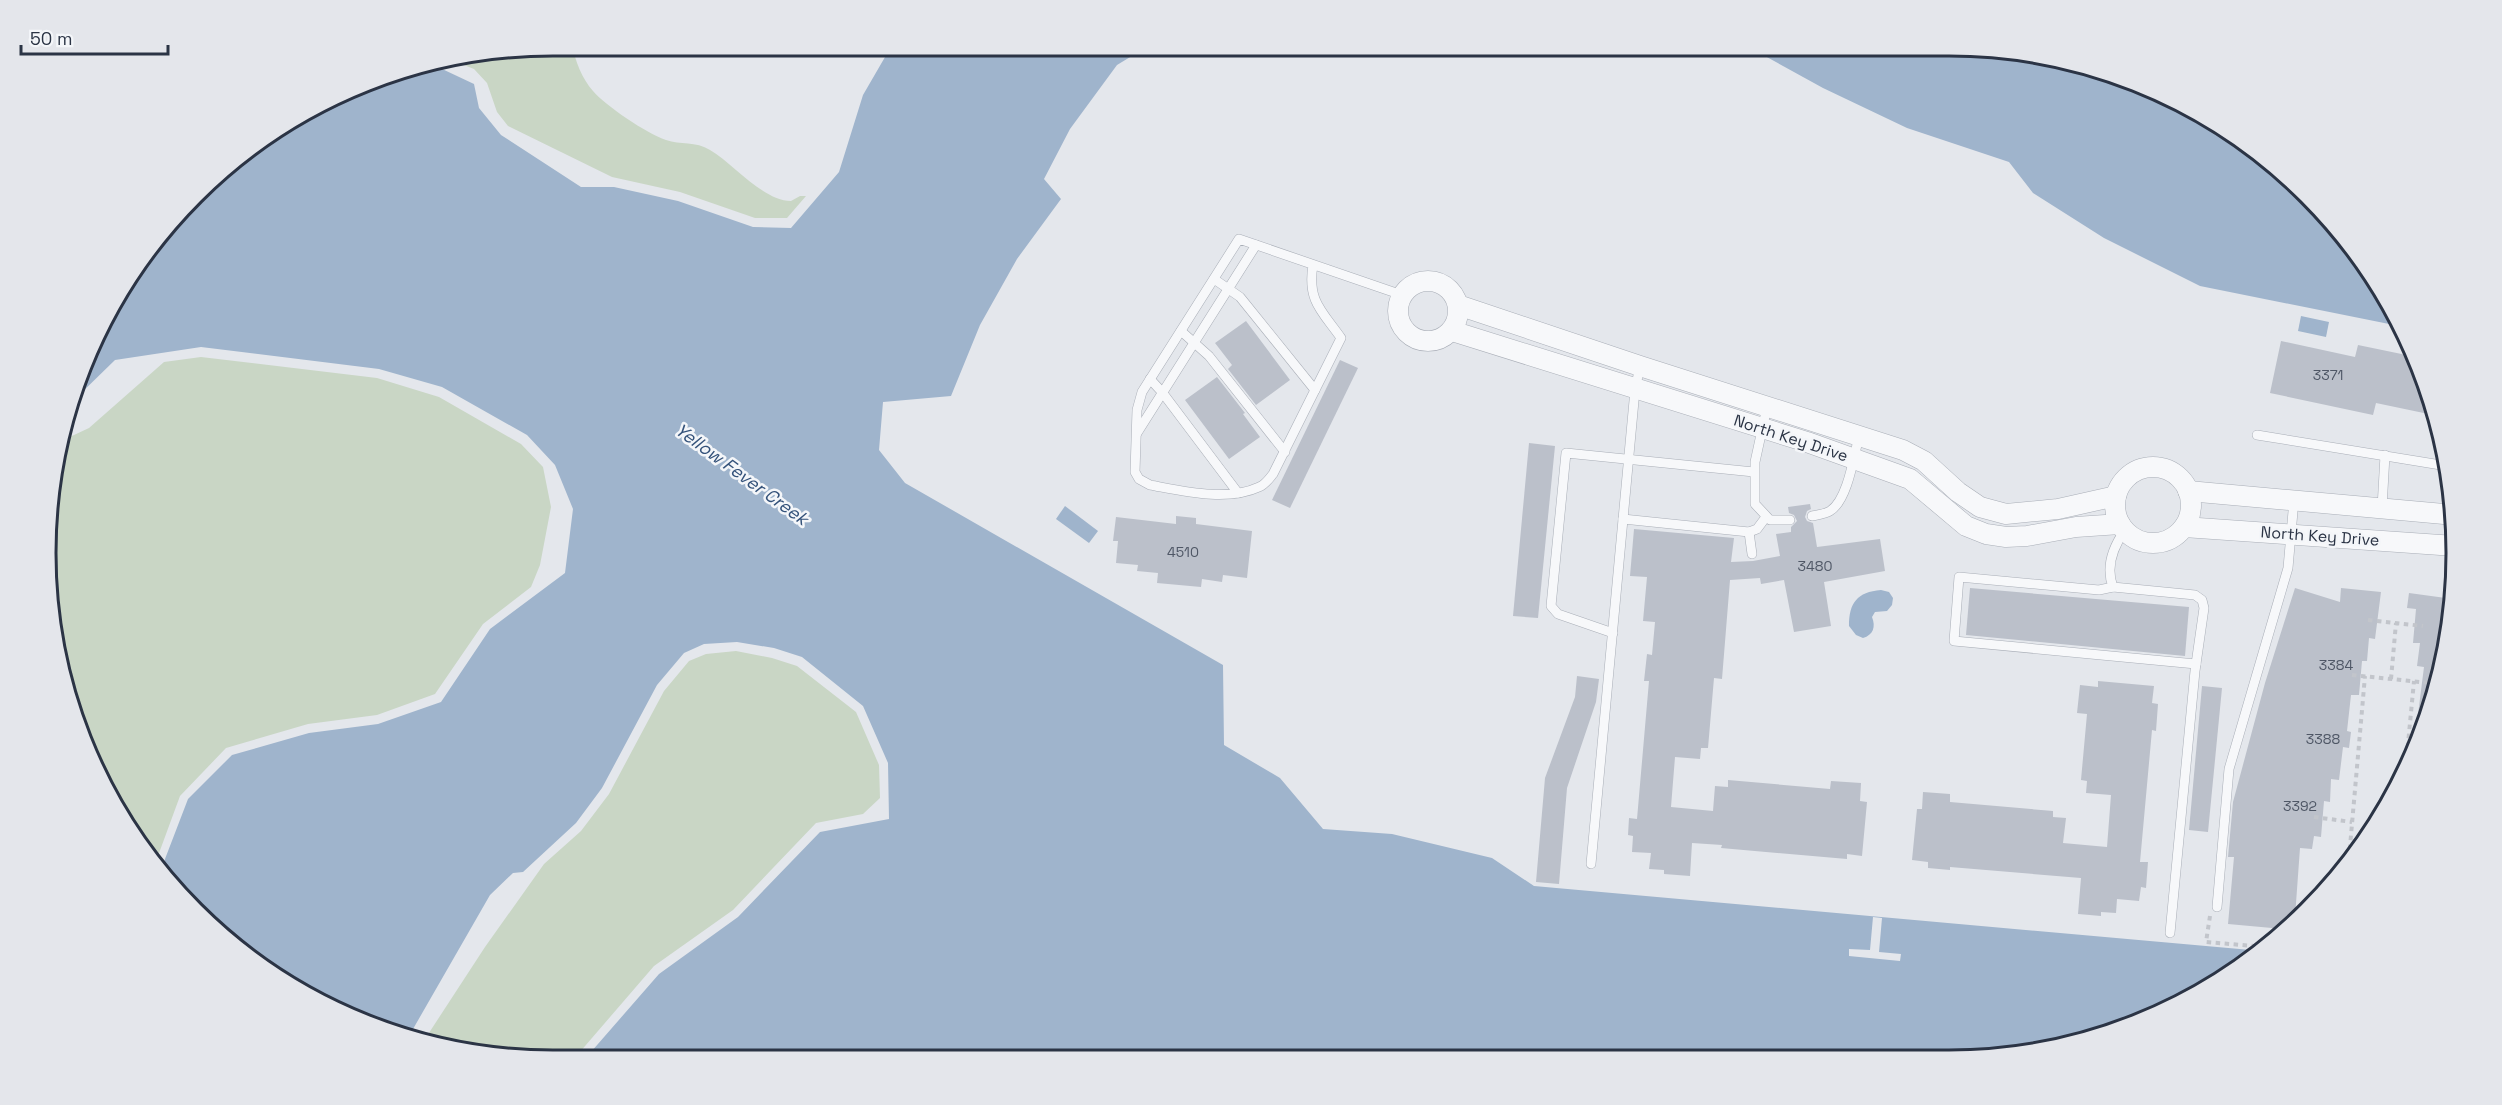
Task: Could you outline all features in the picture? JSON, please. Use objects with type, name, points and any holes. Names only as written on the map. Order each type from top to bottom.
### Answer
[{"type":"street","points":[[1418,282],[1437,282],[1446,287],[1454,295],[1458,305],[1457,321],[1452,331],[1441,339],[1431,342],[1418,340],[1408,335],[1400,326],[1397,316],[1402,295],[1418,282]]},
{"type":"street","name":"North Key Drive","points":[[1458,305],[1903,450],[1924,461],[1958,492],[1980,507],[2006,514],[2058,509],[2116,496]]},
{"type":"street","name":"North Key Drive","points":[[1452,331],[1762,428],[1910,479],[1966,526],[1986,534],[2006,537],[2076,527],[2122,527]]},
{"type":"street","points":[[2148,467],[2160,468],[2173,472],[2188,491],[2191,502],[2190,515],[2176,536],[2154,543],[2132,538],[2122,527],[2115,508],[2116,496],[2128,476],[2148,467]]},
{"type":"street","name":"North Key Drive","points":[[2188,491],[2444,514]]},
{"type":"street","name":"North Key Drive","points":[[2184,527],[2446,545]]},
{"type":"lane","points":[[1313,265],[1311,289],[1315,301],[1341,338],[1273,474],[1262,486],[1238,493],[1190,492],[1150,485],[1139,479],[1135,472],[1136,434],[1137,410],[1142,392],[1239,240],[1402,295]]},
{"type":"lane","points":[[1136,434],[1256,245]]},
{"type":"lane","points":[[1214,279],[1240,297],[1316,390]]},
{"type":"lane","points":[[1181,331],[1209,356],[1285,452]]},
{"type":"lane","points":[[1592,864],[1635,390],[1640,366]]},
{"type":"lane","points":[[1150,379],[1238,493]]},
{"type":"lane","points":[[1767,407],[1754,472],[1755,504],[1770,520],[1790,520]]},
{"type":"lane","points":[[2257,435],[2438,464]]},
{"type":"lane","points":[[1812,516],[1831,511],[1839,501],[1847,482],[1859,436]]},
{"type":"lane","points":[[1613,633],[1558,614],[1551,606],[1566,453],[1754,472]]},
{"type":"lane","points":[[2382,508],[2385,455]]},
{"type":"lane","points":[[2217,907],[2229,769],[2288,568],[2294,500]]},
{"type":"lane","points":[[1623,519],[1749,532],[1757,529],[1766,517]]},
{"type":"lane","points":[[2114,587],[2110,579],[2113,548],[2122,527]]},
{"type":"lane","points":[[1749,532],[1752,554]]},
{"type":"lane","points":[[2170,933],[2196,664],[2204,608],[2202,600],[2195,595],[2114,587],[2099,590],[1959,577],[1954,641],[2196,664]]},
{"type":"path","points":[[2368,620],[2423,626]]},
{"type":"path","points":[[2391,679],[2396,623]]},
{"type":"path","points":[[2352,675],[2429,683]]},
{"type":"path","points":[[2350,847],[2365,676]]},
{"type":"path","points":[[2408,745],[2414,681]]},
{"type":"path","points":[[2314,817],[2352,822]]},
{"type":"path","points":[[2217,907],[2210,913],[2206,942],[2253,946]]},
{"type":"green space","points":[[575,56],[586,81],[599,97],[638,125],[666,140],[705,147],[770,195],[791,201],[800,196],[806,196],[787,218],[755,218],[680,192],[612,177],[508,126],[497,112],[487,83],[474,69],[462,64],[520,57]]},
{"type":"green space","points":[[201,357],[377,378],[439,397],[521,444],[543,467],[551,507],[540,565],[531,587],[483,624],[435,694],[377,715],[308,724],[226,748],[180,796],[158,855],[122,801],[93,743],[82,712],[65,649],[57,585],[56,552],[60,488],[69,437],[89,428],[164,362]]},
{"type":"green space","points":[[736,651],[797,666],[856,712],[879,765],[880,798],[863,814],[816,823],[733,910],[654,966],[582,1050],[488,1045],[428,1034],[485,947],[544,864],[581,831],[609,794],[664,691],[689,661],[706,654]]},
{"type":"water","name":"Yellow Fever Creek","points":[[886,56],[1132,56],[1117,65],[1070,129],[1044,179],[1061,199],[1017,259],[980,325],[951,396],[883,402],[879,450],[905,483],[1223,665],[1224,745],[1280,778],[1323,829],[1392,834],[1492,858],[1534,886],[2248,950],[2198,983],[2140,1012],[2109,1023],[2046,1040],[1950,1050],[593,1050],[659,974],[738,917],[820,832],[889,819],[888,763],[863,706],[802,657],[774,648],[737,642],[704,644],[684,653],[657,685],[602,788],[576,823],[523,872],[513,873],[490,895],[413,1029],[362,1012],[276,966],[250,947],[201,904],[164,862],[188,799],[232,755],[309,733],[378,724],[441,702],[490,629],[565,573],[573,509],[555,465],[527,435],[442,387],[379,369],[201,347],[115,360],[82,392],[107,333],[139,276],[158,250],[201,201],[250,158],[276,139],[362,93],[424,72],[441,68],[474,84],[479,108],[501,135],[581,187],[614,187],[678,201],[753,227],[791,228],[839,172],[863,95]]},
{"type":"water","points":[[1765,56],[1950,56],[2014,60],[2078,72],[2140,93],[2226,139],[2252,158],[2301,201],[2344,250],[2363,276],[2390,324],[2200,286],[2104,238],[2033,193],[2009,162],[1907,128],[1823,88]]},
{"type":"water","points":[[2301,316],[2329,322],[2326,337],[2298,331]]},
{"type":"water","points":[[1065,506],[1098,531],[1089,543],[1056,519]]},
{"type":"water","points":[[1881,590],[1889,592],[1893,598],[1892,605],[1887,611],[1875,612],[1872,617],[1874,627],[1869,635],[1863,638],[1856,635],[1849,626],[1853,605],[1860,596]]},
{"type":"pier","points":[[1873,917],[1882,918],[1879,952],[1901,954],[1900,961],[1849,956],[1849,949],[1870,950]]},
{"type":"building","points":[[1246,321],[1290,380],[1256,405],[1228,369],[1232,365],[1215,343]]},
{"type":"building","points":[[2281,341],[2355,357],[2358,345],[2406,355],[2427,414],[2376,403],[2373,415],[2270,393]]},
{"type":"building","points":[[1340,360],[1358,368],[1290,508],[1272,500]]},
{"type":"building","points":[[1217,377],[1260,437],[1229,459],[1185,400]]},
{"type":"building","points":[[1529,443],[1555,446],[1538,618],[1513,616]]},
{"type":"building","points":[[1810,504],[1811,509],[1807,511],[1805,517],[1807,521],[1813,523],[1817,547],[1880,539],[1885,571],[1824,582],[1831,626],[1794,632],[1784,580],[1761,584],[1760,578],[1730,580],[1722,679],[1714,678],[1708,748],[1701,748],[1700,759],[1675,757],[1671,807],[1713,811],[1715,786],[1728,787],[1728,780],[1830,789],[1831,781],[1861,783],[1860,801],[1867,802],[1862,856],[1847,854],[1847,859],[1721,848],[1722,845],[1692,843],[1690,876],[1664,874],[1664,870],[1649,869],[1651,853],[1632,852],[1633,836],[1628,835],[1629,818],[1637,819],[1649,681],[1644,681],[1647,654],[1652,655],[1655,622],[1643,621],[1647,577],[1630,576],[1634,529],[1734,538],[1731,562],[1753,561],[1780,556],[1776,534],[1791,532],[1791,527],[1797,521],[1794,515],[1789,513],[1788,507]]},
{"type":"building","points":[[1176,516],[1196,518],[1196,524],[1252,531],[1247,578],[1223,575],[1222,582],[1202,579],[1201,587],[1157,583],[1158,573],[1137,571],[1138,565],[1116,563],[1118,541],[1113,541],[1116,517],[1176,524]]},
{"type":"building","points":[[1970,588],[2189,607],[2185,656],[1966,635]]},
{"type":"building","points":[[2295,588],[2340,602],[2341,588],[2381,592],[2375,639],[2369,638],[2367,661],[2362,661],[2359,695],[2351,695],[2347,731],[2351,732],[2349,748],[2343,747],[2339,780],[2331,779],[2330,802],[2324,801],[2321,837],[2314,836],[2312,849],[2300,848],[2296,909],[2274,928],[2228,924],[2234,857],[2228,857],[2233,802],[2265,683]]},
{"type":"building","points":[[2409,593],[2444,598],[2437,649],[2430,681],[2417,720],[2424,667],[2417,666],[2420,643],[2413,643],[2416,609],[2407,608]]},
{"type":"building","points":[[1577,676],[1599,679],[1596,702],[1567,788],[1559,884],[1536,882],[1545,778],[1575,697]]},
{"type":"building","points":[[2098,681],[2154,686],[2152,703],[2158,704],[2156,731],[2152,730],[2140,862],[2148,862],[2146,888],[2141,887],[2139,901],[2117,899],[2116,913],[2101,912],[2101,916],[2078,914],[2081,878],[1950,867],[1950,870],[1928,868],[1928,862],[1912,860],[1917,809],[1922,809],[1923,792],[1950,794],[1950,802],[2053,811],[2053,817],[2066,818],[2063,843],[2107,847],[2111,795],[2086,793],[2087,781],[2081,780],[2087,714],[2077,713],[2080,685],[2098,687]]},
{"type":"building","points":[[2202,686],[2222,688],[2208,832],[2189,830]]}]
